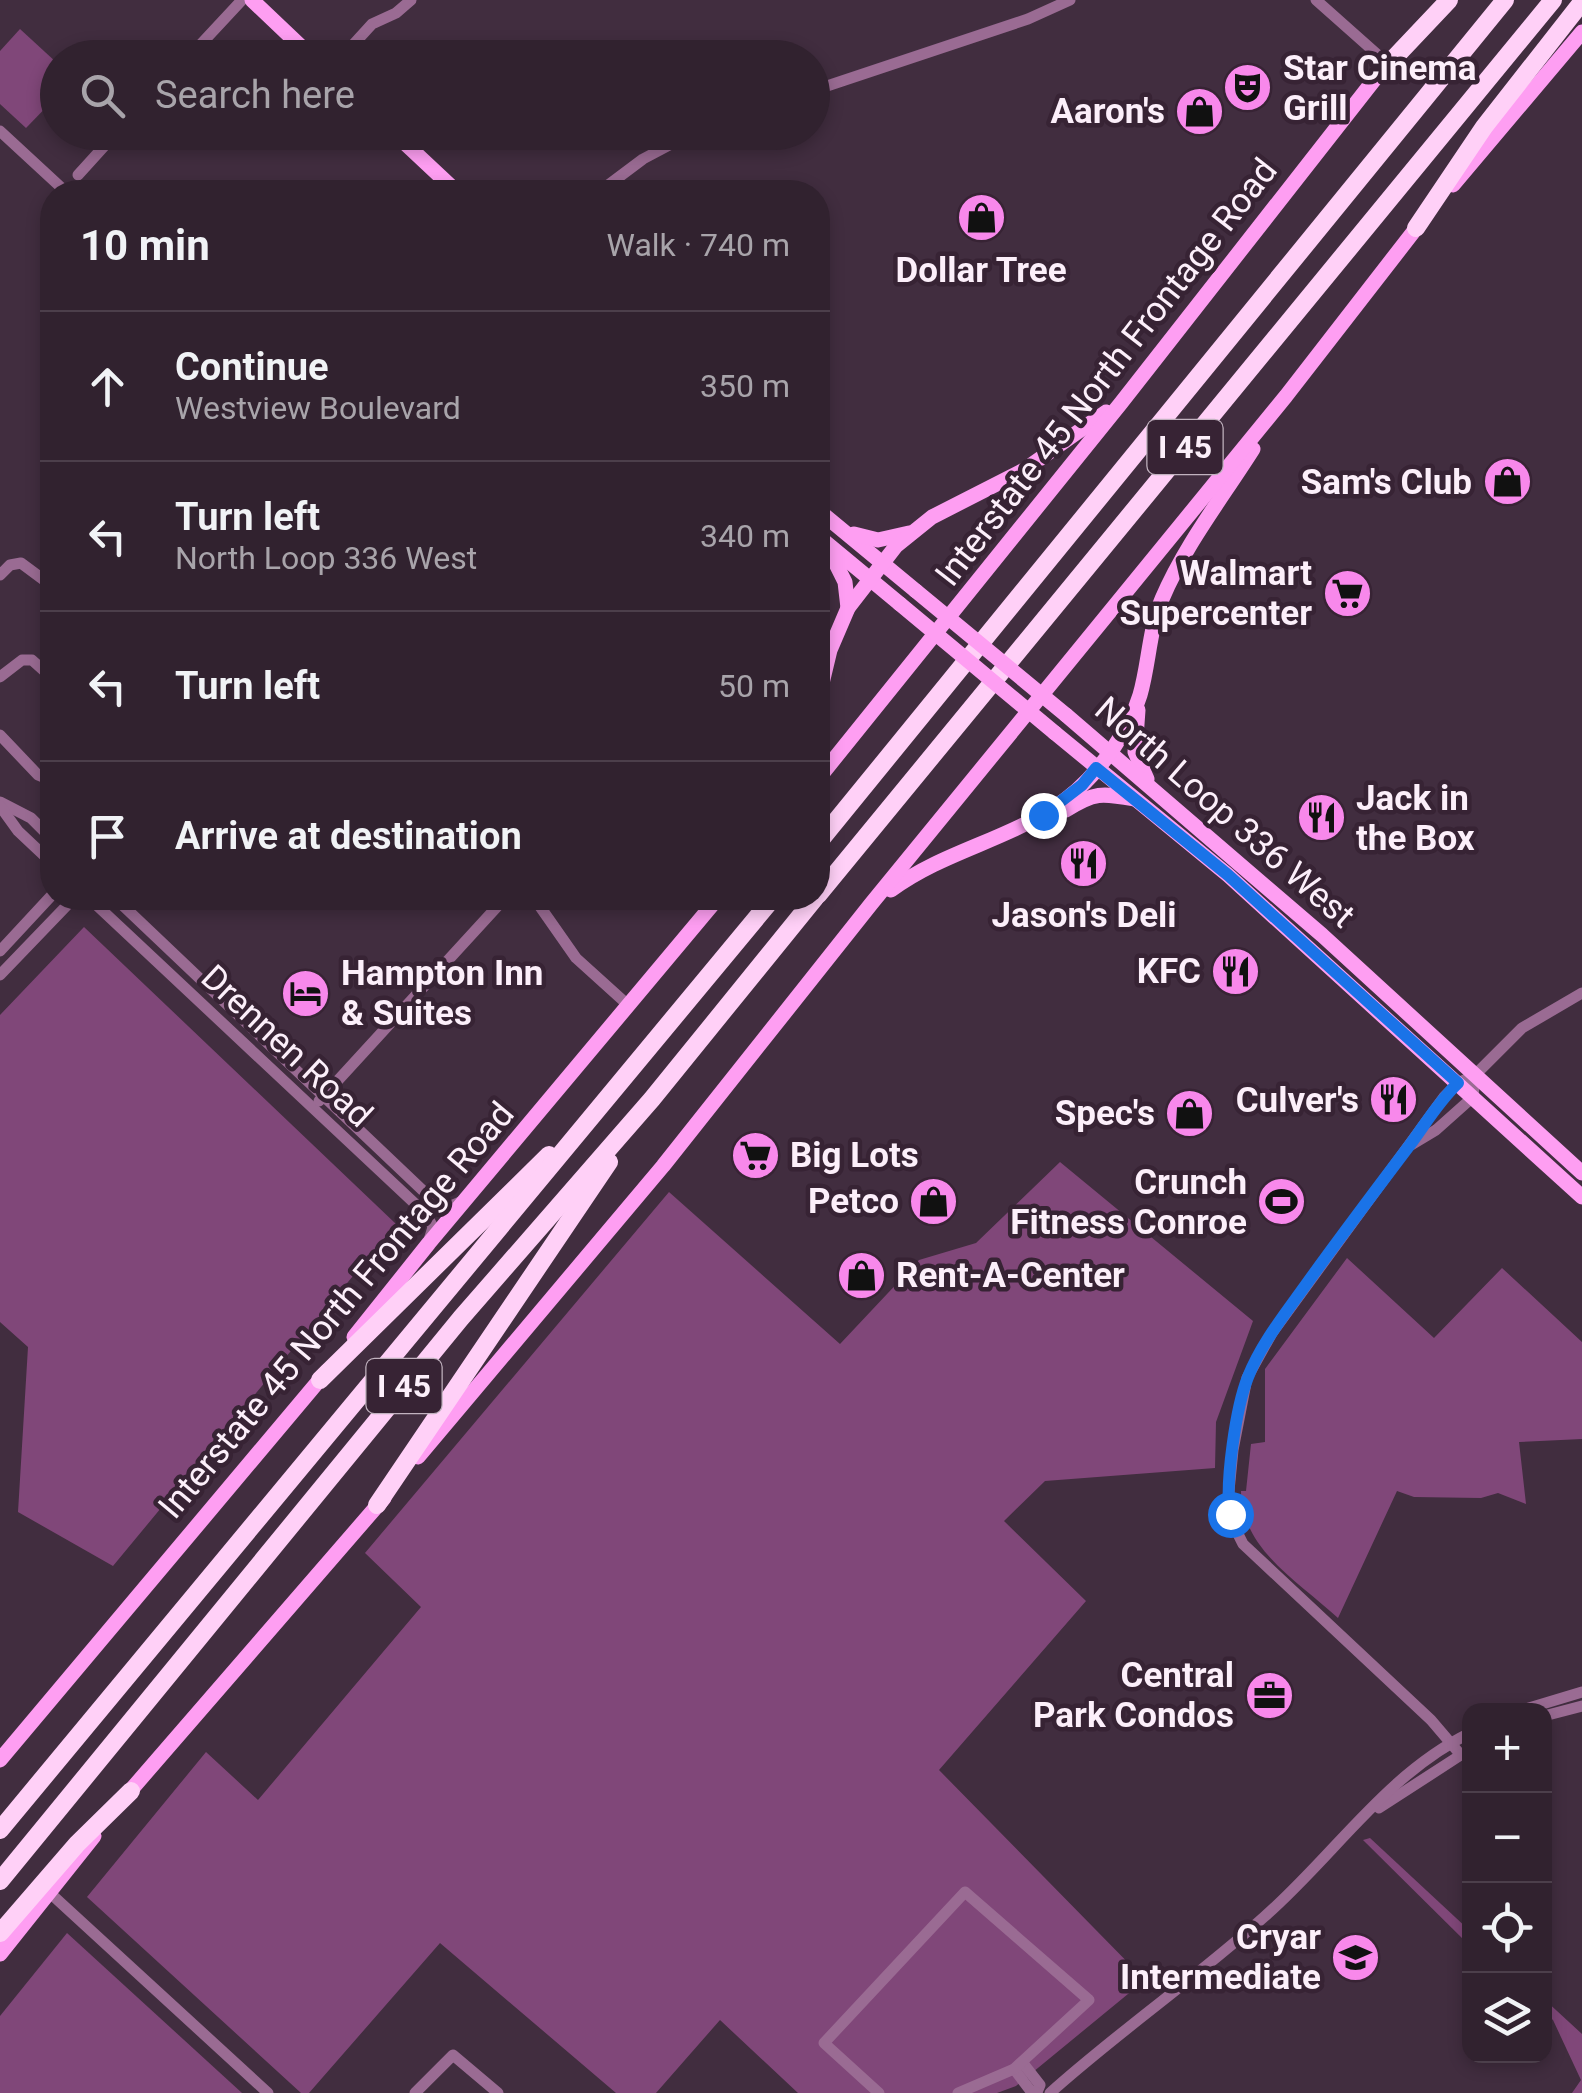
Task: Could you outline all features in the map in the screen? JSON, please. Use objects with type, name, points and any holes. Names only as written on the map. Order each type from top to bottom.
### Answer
[{"type":"highway","points":[[1384,68],[1449,0]]},
{"type":"highway","name":"I 45","points":[[830,828],[1505,0]]},
{"type":"highway","name":"I 45","points":[[830,879],[1553,0]]},
{"type":"highway","points":[[1416,228],[1484,127],[1582,2]]},
{"type":"highway","name":"I 45","points":[[0,1830],[763,910]]},
{"type":"highway","name":"I 45","points":[[0,1880],[461,1318],[652,1099],[805,910]]},
{"type":"highway","points":[[320,1380],[621,1085]]},
{"type":"highway","points":[[377,1505],[652,1099]]},
{"type":"highway","points":[[0,1933],[77,1844],[131,1791]]},
{"type":"main road","points":[[252,0],[294,40]]},
{"type":"main road","name":"Interstate 45 North Frontage Road","points":[[830,764],[1439,0]]},
{"type":"main road","points":[[0,1954],[131,1791],[663,1166],[871,904],[1286,396],[1416,228],[1582,32]]},
{"type":"main road","points":[[412,150],[444,180]]},
{"type":"main road","points":[[1150,787],[1135,751],[1140,696],[1160,604],[1176,566],[1286,396]]},
{"type":"main road","points":[[830,650],[848,608],[912,532],[932,517],[1049,454],[1121,403]]},
{"type":"main road","name":"North Loop 336 West","points":[[830,520],[1110,750],[1322,935],[1582,1174]]},
{"type":"main road","points":[[842,529],[870,540],[912,532]]},
{"type":"main road","name":"North Loop 336 West","points":[[830,546],[1311,948],[1582,1197]]},
{"type":"main road","points":[[830,556],[844,582],[848,608]]},
{"type":"main road","points":[[871,904],[941,858],[999,837],[1062,802],[1110,750],[1140,696]]},
{"type":"main road","points":[[999,837],[1033,832],[1088,796],[1138,800]]},
{"type":"main road","name":"Interstate 45 North Frontage Road","points":[[0,1760],[708,910]]},
{"type":"street","points":[[205,40],[242,0]]},
{"type":"street","points":[[357,40],[372,24],[396,13],[410,0]]},
{"type":"street","points":[[830,85],[1025,20],[1070,0]]},
{"type":"street","points":[[1316,0],[1384,68]]},
{"type":"street","points":[[0,131],[53,180]]},
{"type":"street","points":[[78,175],[101,150]]},
{"type":"street","points":[[616,180],[660,150]]},
{"type":"street","points":[[0,575],[10,565],[21,563],[40,577]]},
{"type":"street","points":[[0,677],[22,660],[32,660],[40,667]]},
{"type":"street","points":[[0,735],[40,776]]},
{"type":"street","points":[[0,804],[31,818],[40,827]]},
{"type":"street","points":[[0,804],[18,831],[40,852]]},
{"type":"street","points":[[0,950],[40,908]]},
{"type":"street","points":[[0,975],[62,910]]},
{"type":"street","name":"Drennen Road","points":[[102,910],[426,1214],[433,1226],[429,1243]]},
{"type":"street","name":"Drennen Road","points":[[128,910],[436,1204],[448,1207],[464,1201]]},
{"type":"street","points":[[313,1108],[494,910]]},
{"type":"street","points":[[542,910],[576,958],[628,1005]]},
{"type":"street","points":[[1462,1749],[1254,1556],[1236,1530],[1228,1500],[1233,1450],[1247,1378],[1272,1332],[1424,1120],[1458,1083],[1475,1075],[1522,1028],[1540,1014],[1582,993]]},
{"type":"street","points":[[1408,1147],[1436,1130],[1472,1097],[1475,1075]]},
{"type":"street","points":[[1552,1705],[1578,1700]]},
{"type":"street","points":[[1552,1712],[1578,1700]]},
{"type":"street","points":[[1050,2093],[1266,1916],[1398,1780],[1462,1737]]},
{"type":"street","points":[[1367,1815],[1462,1753]]},
{"type":"street","points":[[879,2093],[824,2043],[965,1892],[1089,2000],[1018,2065],[958,2093]]},
{"type":"street","points":[[50,1893],[268,2093]]},
{"type":"street","points":[[415,2093],[453,2054],[498,2093]]},
{"type":"street","points":[[1018,2065],[1040,2085],[1037,2092]]},
{"type":"shaded area","points":[[20,29],[40,47],[40,114],[26,128],[0,104],[0,51]]},
{"type":"shaded area","points":[[84,927],[396,1224],[113,1566],[18,1512],[28,1347],[0,1322],[0,1015]]},
{"type":"shaded area","points":[[1060,1162],[1253,1321],[1216,1422],[1215,1468],[1045,1481],[1004,1521],[1086,1601],[939,1770],[1145,1980],[1016,2086],[997,2093],[798,2093],[720,2020],[656,2093],[616,2093],[440,1943],[309,2093],[301,2093],[87,1897],[206,1752],[258,1800],[421,1607],[365,1553],[669,1192],[840,1344],[919,1260],[976,1243]]},
{"type":"shaded area","points":[[1347,1258],[1434,1338],[1502,1268],[1582,1342],[1582,1439],[1519,1442],[1526,1504],[1498,1493],[1481,1498],[1414,1497],[1397,1491],[1338,1618],[1261,1547],[1244,1512],[1241,1491],[1246,1491],[1251,1444],[1265,1442],[1265,1369]]},
{"type":"shaded area","points":[[1370,1838],[1462,1923],[1462,1938],[1363,1840]]},
{"type":"shaded area","points":[[67,1933],[242,2093],[0,2093],[0,2016]]},
{"type":"shaded area","points":[[1552,2006],[1582,2034],[1582,2093],[1572,2093],[1581,2080],[1553,2020]]},
{"type":"place","name":"Star Cinema Grill","points":[[1248,88]]},
{"type":"place","name":"Aaron's","points":[[1200,111]]},
{"type":"place","name":"Dollar Tree","points":[[981,218]]},
{"type":"place","name":"Sam's Club","points":[[1507,482]]},
{"type":"place","name":"Walmart Supercenter","points":[[1347,593]]},
{"type":"place","name":"Jack in the Box","points":[[1321,818]]},
{"type":"place","name":"Jason's Deli","points":[[1084,863]]},
{"type":"place","name":"KFC","points":[[1236,971]]},
{"type":"place","name":"Hampton Inn & Suites","points":[[306,993]]},
{"type":"place","name":"Culver's","points":[[1394,1100]]},
{"type":"place","name":"Spec's","points":[[1190,1113]]},
{"type":"place","name":"Big Lots","points":[[755,1155]]},
{"type":"place","name":"Petco","points":[[934,1201]]},
{"type":"place","name":"Crunch Fitness Conroe","points":[[1282,1202]]},
{"type":"place","name":"Rent-A-Center","points":[[861,1275]]},
{"type":"place","name":"Central Park Condos","points":[[1269,1695]]},
{"type":"place","name":"Cryar Intermediate","points":[[1356,1957]]},
{"type":"route","points":[[1043,815],[1082,785],[1096,768],[1228,875],[1458,1083],[1424,1120],[1408,1147],[1368,1196],[1272,1332],[1247,1378],[1233,1450],[1230,1514]]}]
